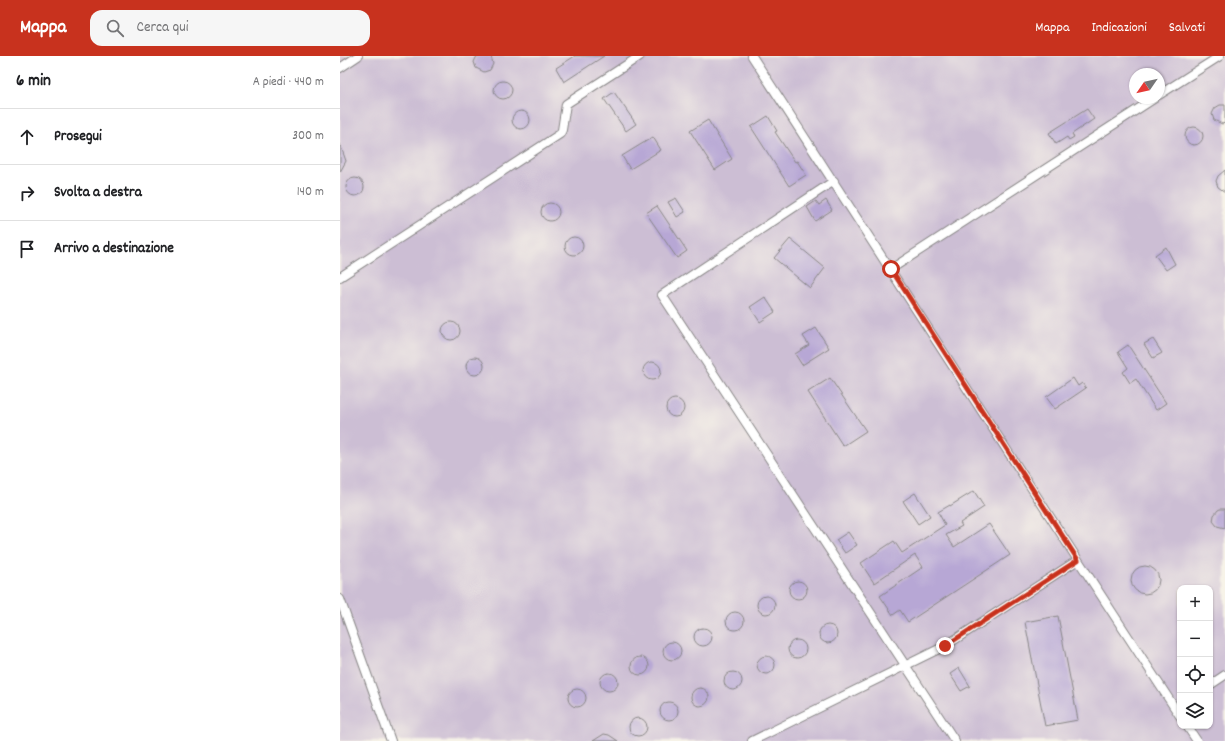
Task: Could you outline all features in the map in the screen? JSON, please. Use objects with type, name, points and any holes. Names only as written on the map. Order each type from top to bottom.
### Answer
[{"type":"lane","points":[[340,68],[358,56]]},
{"type":"lane","points":[[340,277],[560,134],[566,104],[640,56]]},
{"type":"lane","points":[[752,56],[1078,560],[1177,706]]},
{"type":"lane","points":[[1165,91],[1220,56]]},
{"type":"lane","points":[[891,269],[1146,104]]},
{"type":"lane","points":[[834,182],[662,295],[955,741]]},
{"type":"lane","points":[[752,741],[945,646],[1078,560]]},
{"type":"lane","points":[[340,599],[391,741]]},
{"type":"lane","points":[[1213,683],[1225,675]]},
{"type":"lane","points":[[1189,729],[1197,741]]},
{"type":"shaded area","points":[[340,56],[1225,56],[1225,741],[340,741]]},
{"type":"building","points":[[477,56],[491,56],[493,64],[490,70],[484,72],[476,68],[474,62]]},
{"type":"building","points":[[575,56],[604,56],[564,82],[556,68]]},
{"type":"building","points":[[499,81],[507,81],[512,86],[510,97],[507,99],[499,99],[494,94],[494,86]]},
{"type":"building","points":[[614,92],[636,124],[626,131],[604,99]]},
{"type":"building","points":[[1220,105],[1225,105],[1225,123],[1222,124],[1214,120],[1212,114],[1215,108]]},
{"type":"building","points":[[1087,109],[1094,119],[1072,134],[1074,137],[1069,140],[1067,137],[1056,144],[1049,133]]},
{"type":"building","points":[[517,111],[525,111],[530,116],[528,127],[525,129],[517,129],[512,124],[512,116]]},
{"type":"building","points":[[768,116],[777,131],[775,132],[795,162],[797,161],[806,175],[789,186],[751,127]]},
{"type":"building","points":[[708,120],[732,159],[715,170],[690,131]]},
{"type":"building","points":[[1190,127],[1198,127],[1203,132],[1201,143],[1198,145],[1190,145],[1185,140],[1185,132]]},
{"type":"building","points":[[653,137],[661,150],[630,169],[622,156]]},
{"type":"building","points":[[340,144],[346,161],[340,172]]},
{"type":"building","points":[[1225,170],[1225,192],[1218,187],[1216,181],[1218,176]]},
{"type":"building","points":[[351,178],[359,178],[364,183],[362,194],[359,196],[351,196],[346,191],[346,183]]},
{"type":"building","points":[[676,198],[685,212],[677,217],[668,202]]},
{"type":"building","points":[[826,200],[832,210],[815,221],[807,207],[816,201],[819,205]]},
{"type":"building","points":[[546,203],[554,203],[559,208],[557,219],[554,221],[546,221],[541,216],[541,208]]},
{"type":"building","points":[[657,206],[687,251],[677,258],[646,213]]},
{"type":"building","points":[[570,237],[578,237],[583,242],[581,253],[578,255],[570,255],[565,250],[565,242]]},
{"type":"building","points":[[790,239],[825,268],[810,288],[774,258]]},
{"type":"building","points":[[1166,247],[1175,264],[1166,270],[1155,255]]},
{"type":"building","points":[[765,297],[775,312],[760,322],[750,307]]},
{"type":"building","points":[[447,322],[455,322],[460,327],[458,338],[455,340],[447,340],[442,335],[442,327]]},
{"type":"building","points":[[816,328],[829,348],[802,365],[795,354],[809,345],[803,336]]},
{"type":"building","points":[[1153,339],[1162,353],[1153,358],[1144,344]]},
{"type":"building","points":[[1128,345],[1166,403],[1156,410],[1136,379],[1130,383],[1123,372],[1128,368],[1118,352]]},
{"type":"building","points":[[471,357],[479,357],[484,362],[482,373],[479,375],[471,375],[466,370],[466,362]]},
{"type":"building","points":[[648,362],[656,362],[661,367],[659,378],[656,380],[648,380],[643,375],[643,367]]},
{"type":"building","points":[[830,378],[866,431],[843,446],[808,392]]},
{"type":"building","points":[[1073,378],[1078,386],[1082,383],[1086,388],[1055,409],[1046,397]]},
{"type":"building","points":[[671,399],[679,399],[684,404],[682,415],[679,417],[671,417],[666,412],[666,404]]},
{"type":"building","points":[[974,491],[984,507],[960,523],[962,526],[946,535],[954,547],[989,524],[1010,555],[908,622],[900,610],[893,615],[880,596],[923,567],[915,555],[874,583],[861,563],[894,541],[902,553],[945,525],[938,512]]},
{"type":"building","points":[[915,493],[930,516],[918,524],[903,501]]},
{"type":"building","points":[[1220,509],[1225,509],[1225,528],[1217,526],[1213,521],[1214,515]]},
{"type":"building","points":[[848,532],[857,545],[845,553],[836,540]]},
{"type":"building","points":[[1145,566],[1155,570],[1159,580],[1155,590],[1145,594],[1135,590],[1131,580],[1135,570]]},
{"type":"building","points":[[794,581],[802,581],[807,586],[805,597],[802,599],[794,599],[789,594],[789,586]]},
{"type":"building","points":[[762,596],[770,596],[775,601],[773,612],[770,614],[762,614],[757,609],[757,601]]},
{"type":"building","points":[[731,612],[739,612],[744,617],[742,628],[739,630],[731,630],[726,625],[726,617]]},
{"type":"building","points":[[1058,616],[1078,720],[1045,726],[1025,622]]},
{"type":"building","points":[[824,625],[832,625],[837,630],[835,641],[832,643],[824,643],[819,638],[819,630]]},
{"type":"building","points":[[699,628],[707,628],[712,633],[710,644],[707,646],[699,646],[694,641],[694,633]]},
{"type":"building","points":[[793,640],[801,640],[806,645],[804,656],[801,658],[793,658],[788,653],[788,645]]},
{"type":"building","points":[[668,642],[676,642],[681,647],[679,658],[676,660],[668,660],[663,655],[663,647]]},
{"type":"building","points":[[762,656],[770,656],[775,661],[773,672],[770,674],[762,674],[757,669],[757,661]]},
{"type":"building","points":[[636,657],[644,657],[649,662],[647,673],[644,675],[636,675],[631,670],[631,662]]},
{"type":"building","points":[[959,668],[970,686],[961,691],[950,674]]},
{"type":"building","points":[[729,672],[737,672],[742,677],[740,688],[737,690],[729,690],[724,685],[724,677]]},
{"type":"building","points":[[605,673],[613,673],[618,678],[616,689],[613,691],[605,691],[600,686],[600,678]]},
{"type":"building","points":[[696,688],[704,688],[709,693],[707,704],[704,706],[696,706],[691,701],[691,693]]},
{"type":"building","points":[[573,689],[581,689],[586,694],[584,705],[581,707],[573,707],[568,702],[568,694]]},
{"type":"building","points":[[665,702],[673,702],[678,707],[676,718],[673,720],[665,720],[660,715],[660,707]]},
{"type":"building","points":[[634,718],[642,718],[647,723],[645,734],[642,736],[634,736],[629,731],[629,723]]},
{"type":"building","points":[[604,734],[609,735],[618,741],[593,741]]},
{"type":"route","points":[[891,269],[1078,560],[945,646]]}]
